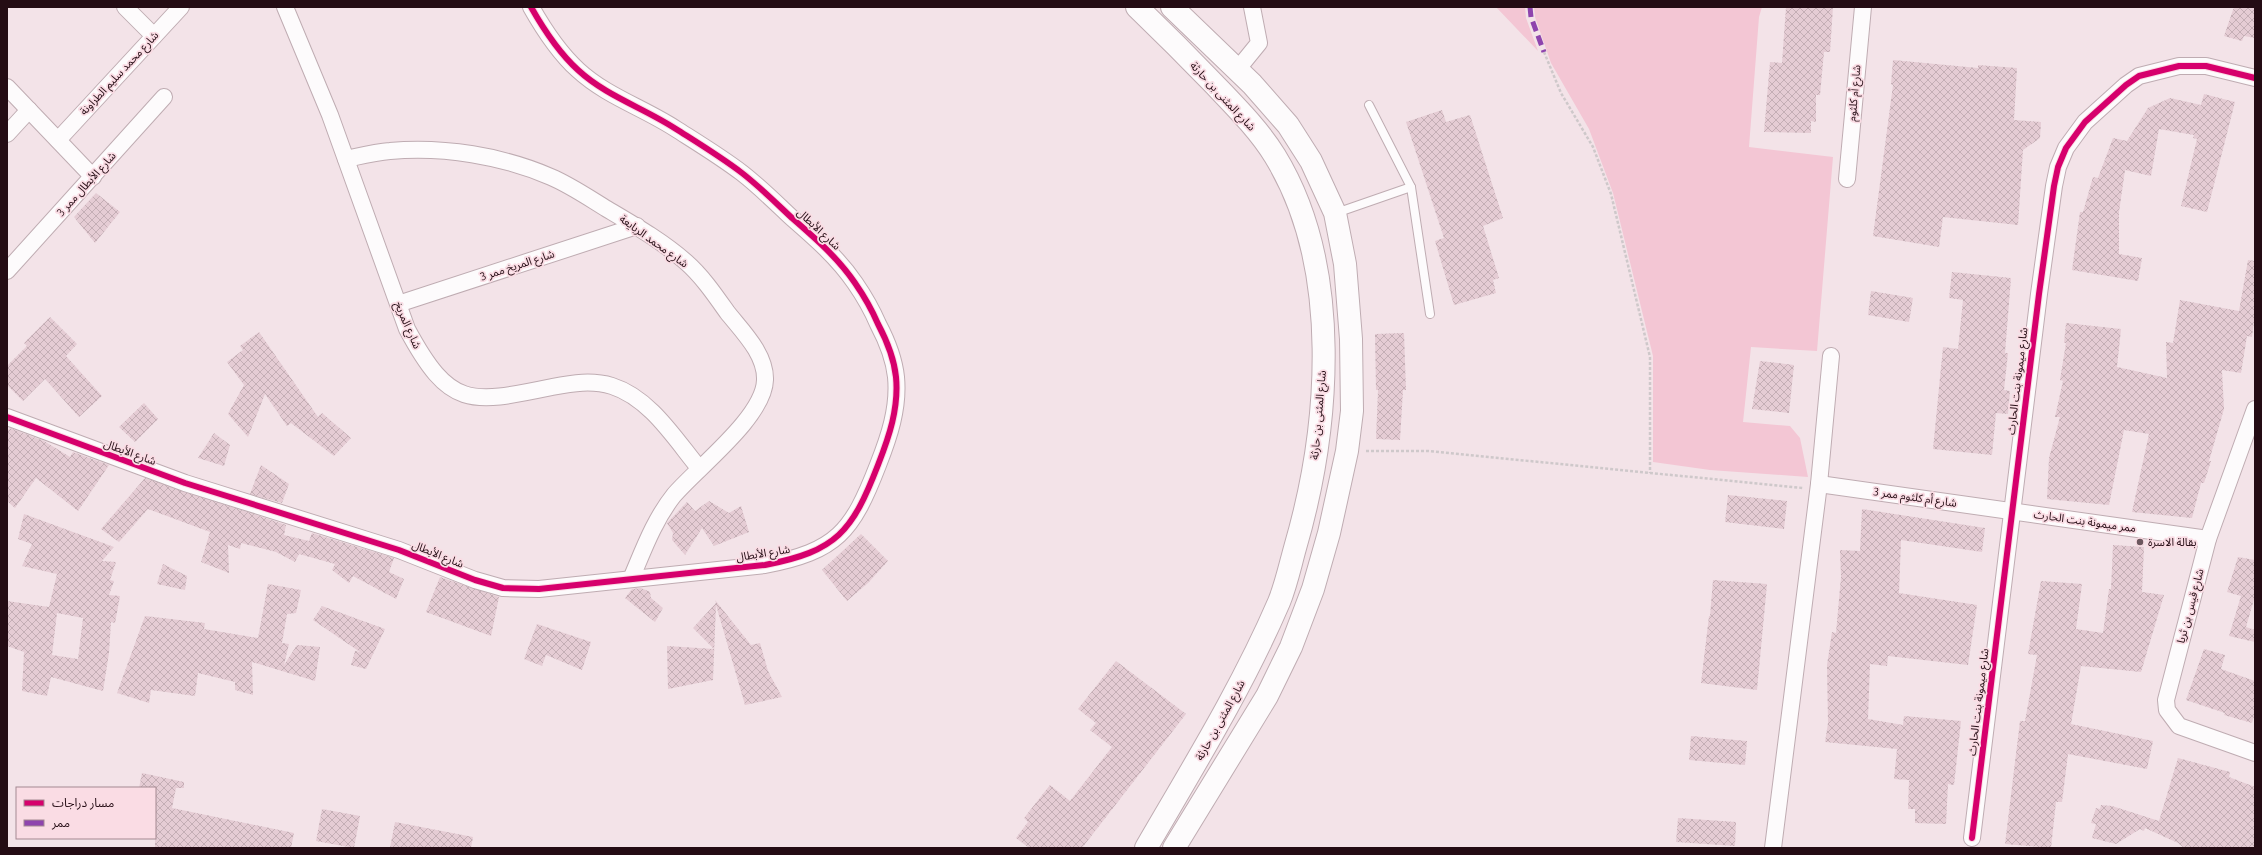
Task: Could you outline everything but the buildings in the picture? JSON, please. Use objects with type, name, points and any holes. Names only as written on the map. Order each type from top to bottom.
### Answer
[{"type":"highway","name":"شارع المثنى بن حارثة","points":[[1137,7],[1244,115],[1275,156],[1305,218],[1318,272],[1324,346],[1318,445],[1305,513],[1280,600],[1238,691],[1146,848]]},
{"type":"highway","points":[[1172,7],[1237,70],[1288,125],[1311,161],[1336,213],[1345,264],[1351,339],[1352,411],[1348,451],[1329,533],[1314,590],[1291,647],[1267,696],[1174,848]]},
{"type":"street","points":[[125,7],[154,36]]},
{"type":"street","name":"شارع محمد سليم الطراونة","points":[[58,140],[181,7]]},
{"type":"street","name":"شارع المريخ","points":[[285,7],[313,69],[407,329],[419,352],[435,374],[447,386],[462,394],[479,398],[497,398],[576,382],[594,382],[613,386],[630,394],[645,405],[699,468]]},
{"type":"street","name":"شارع الأبطال","points":[[7,417],[185,483],[400,550],[476,580],[503,588],[539,589],[765,565],[793,560],[814,552],[833,540],[851,522],[869,488],[888,439],[896,406],[896,376],[889,347],[872,312],[855,283],[826,248],[742,173],[673,127],[611,93],[578,70],[546,34],[531,7]]},
{"type":"street","points":[[1237,70],[1259,43],[1252,7]]},
{"type":"street","name":"شارع أم كلثوم","points":[[1847,179],[1863,7]]},
{"type":"street","name":"شارع ميمونة بنت الحارث","points":[[1972,838],[2010,511],[2054,186],[2066,148],[2085,122],[2126,85],[2139,76],[2179,66],[2206,66],[2255,78]]},
{"type":"street","points":[[7,87],[92,177]]},
{"type":"street","name":"شارع الأبطال ممر 3","points":[[7,271],[164,96]]},
{"type":"street","points":[[7,134],[29,110]]},
{"type":"street","name":"شارع محمد الربايعة","points":[[346,159],[390,151],[445,151],[476,155],[521,166],[552,177],[637,226],[687,263],[707,284],[755,349],[764,365],[765,381],[762,396],[752,412],[726,443],[699,468],[674,496],[654,526],[631,579]]},
{"type":"street","name":"شارع المريخ ممر 3","points":[[398,304],[637,226]]},
{"type":"street","points":[[1773,848],[1818,487],[1831,356]]},
{"type":"street","name":"شارع قيس بن ثريا","points":[[2255,409],[2208,539],[2166,700],[2167,710],[2179,726],[2255,753]]},
{"type":"street","name":"شارع أم كلثوم ممر 3","points":[[1818,487],[2010,511]]},
{"type":"street","name":"ممر ميمونة بنت الحارث","points":[[2010,511],[2208,539]]},
{"type":"lane","points":[[1369,105],[1411,187],[1430,314]]},
{"type":"lane","points":[[1336,213],[1411,187]]},
{"type":"path","points":[[1544,52],[1561,93],[1593,147],[1612,194],[1650,357],[1650,473]]},
{"type":"path","points":[[1348,451],[1428,451],[1650,473],[1818,487]]},
{"type":"shaded area","points":[[1496,7],[1525,7],[1526,18],[1538,51]]},
{"type":"shaded area","points":[[1534,7],[1762,7],[1759,17],[1749,147],[1833,157],[1817,351],[1751,347],[1743,422],[1790,426],[1800,438],[1808,477],[1710,470],[1653,462],[1653,356],[1613,193],[1589,129],[1551,63],[1535,17]]},
{"type":"marked path","points":[[1530,7],[1531,17],[1544,52]]},
{"type":"cycle path","points":[[7,417],[185,483],[399,550],[475,580],[503,588],[539,589],[765,565],[809,553],[826,545],[839,535],[860,507],[869,488],[882,454],[895,411],[897,389],[892,356],[865,298],[841,265],[826,249],[762,189],[742,173],[726,161],[664,122],[613,95],[578,70],[564,56],[552,40],[531,7]]},
{"type":"cycle path","points":[[1972,838],[2039,294],[2058,167],[2066,148],[2085,122],[2126,85],[2139,76],[2179,66],[2206,66],[2255,78]]},
{"type":"place","name":"بقالة الاسرة","points":[[2140,542]]}]
